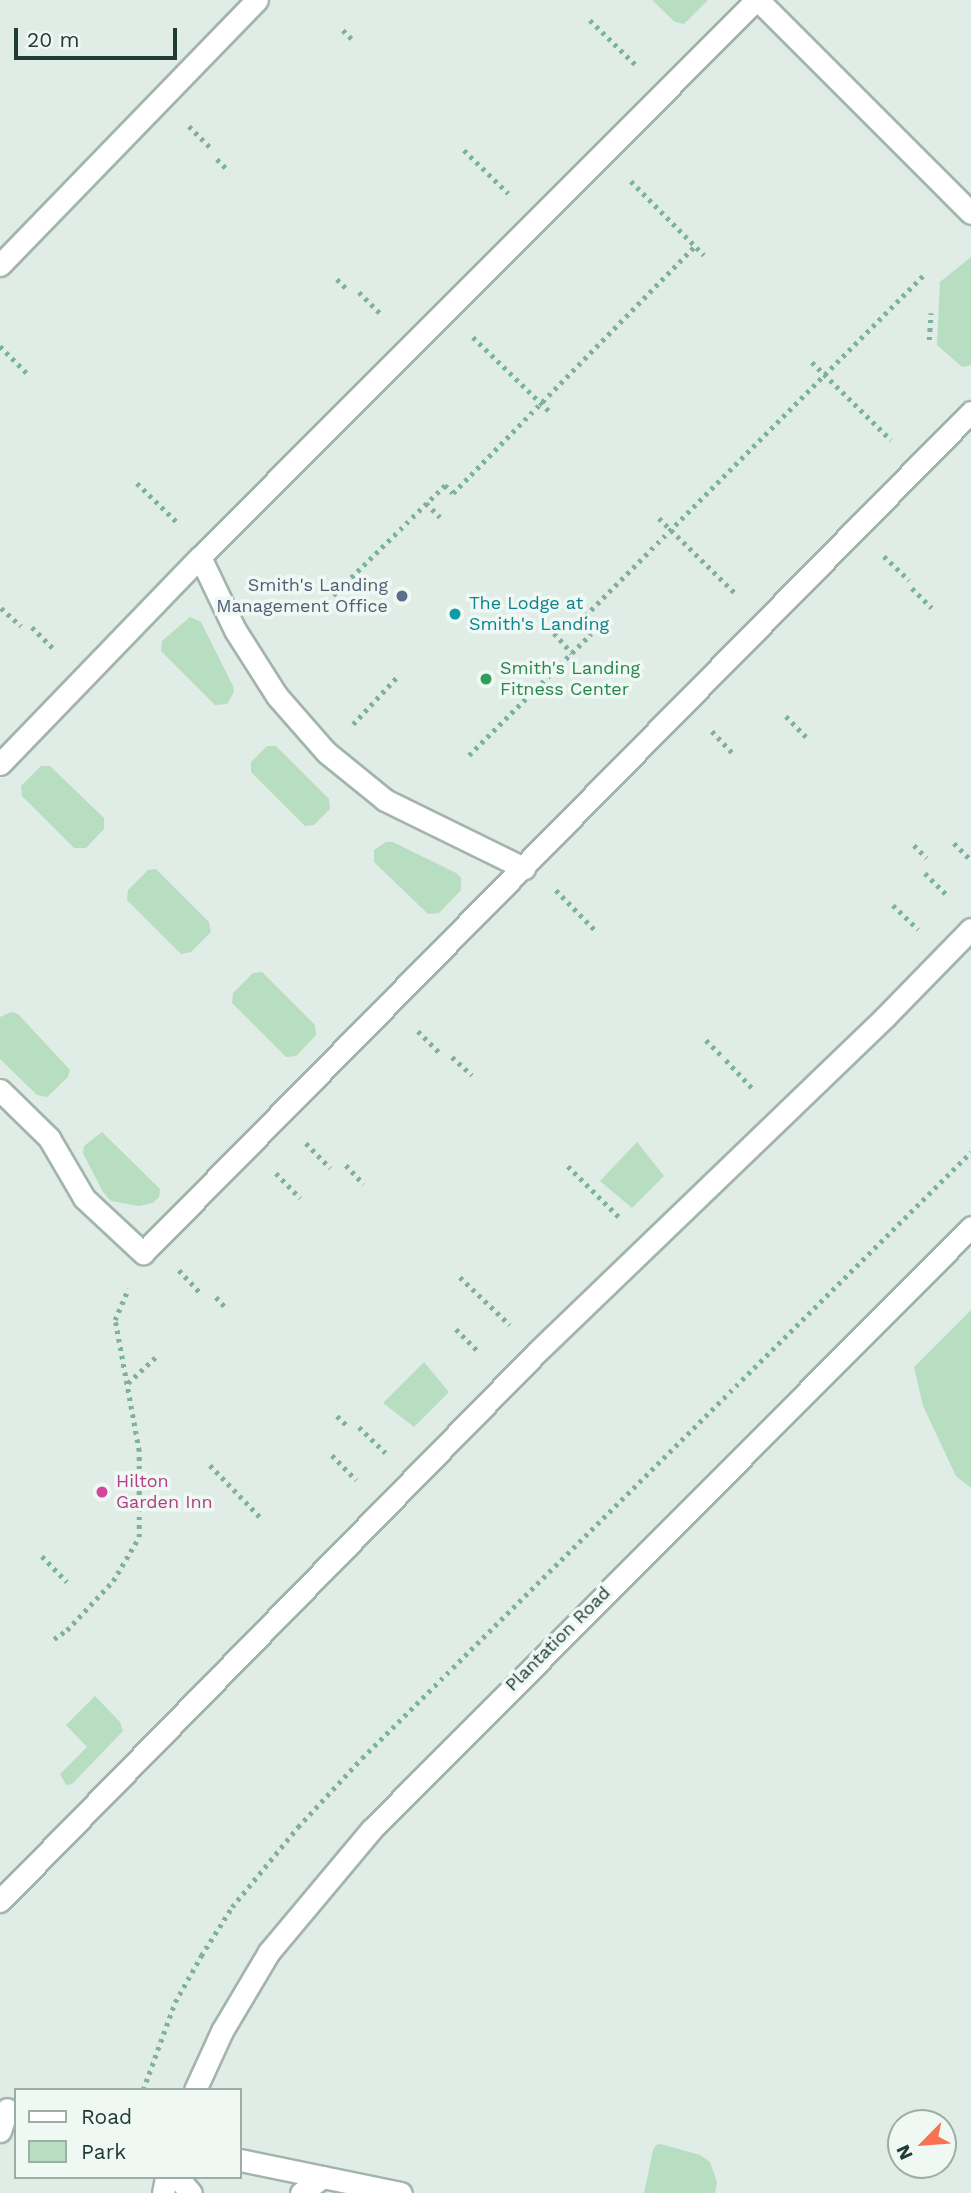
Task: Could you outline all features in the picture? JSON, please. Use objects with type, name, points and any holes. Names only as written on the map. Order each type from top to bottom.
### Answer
[{"type":"street","points":[[0,265],[257,0]]},
{"type":"street","points":[[0,764],[200,557],[757,0],[971,213]]},
{"type":"street","points":[[0,1090],[49,1138],[84,1198],[143,1252],[971,412]]},
{"type":"street","points":[[200,557],[235,630],[276,696],[326,752],[385,800],[524,868]]},
{"type":"street","points":[[0,1901],[537,1352],[885,1017],[971,929]]},
{"type":"street","name":"Plantation Road","points":[[196,2088],[222,2031],[269,1952],[372,1829],[971,1227]]},
{"type":"street","points":[[0,2131],[8,2109]]},
{"type":"street","points":[[242,2160],[401,2193]]},
{"type":"street","points":[[301,2193],[323,2177]]},
{"type":"street","points":[[179,2179],[191,2193]]},
{"type":"path","points":[[590,20],[609,38]]},
{"type":"path","points":[[344,30],[355,41]]},
{"type":"path","points":[[464,149],[482,167]]},
{"type":"path","points":[[217,159],[229,171]]},
{"type":"path","points":[[652,203],[704,255]]},
{"type":"path","points":[[321,607],[445,485],[453,493],[695,246]]},
{"type":"path","points":[[469,755],[591,634],[579,622],[923,275]]},
{"type":"path","points":[[337,279],[348,290]]},
{"type":"path","points":[[929,340],[931,313]]},
{"type":"path","points":[[0,346],[29,375]]},
{"type":"path","points":[[496,360],[550,412]]},
{"type":"path","points":[[812,362],[866,415]]},
{"type":"path","points":[[137,483],[188,532]]},
{"type":"path","points":[[426,503],[440,517]]},
{"type":"path","points":[[659,518],[713,570]]},
{"type":"path","points":[[912,588],[932,608]]},
{"type":"path","points":[[1,608],[21,626]]},
{"type":"path","points":[[554,633],[572,653]]},
{"type":"path","points":[[378,698],[396,678]]},
{"type":"path","points":[[786,716],[806,737]]},
{"type":"path","points":[[954,842],[971,860]]},
{"type":"path","points":[[914,845],[927,859]]},
{"type":"path","points":[[553,887],[597,932]]},
{"type":"path","points":[[706,1040],[721,1055]]},
{"type":"path","points":[[452,1057],[472,1075]]},
{"type":"path","points":[[144,2088],[175,2002],[201,1956],[232,1907],[298,1827],[362,1758],[971,1152]]},
{"type":"path","points":[[346,1165],[364,1184]]},
{"type":"path","points":[[568,1166],[591,1189]]},
{"type":"path","points":[[460,1277],[484,1300]]},
{"type":"path","points":[[216,1297],[227,1309]]},
{"type":"path","points":[[54,1639],[67,1630],[113,1581],[139,1538],[139,1451],[115,1320]]},
{"type":"path","points":[[128,1383],[159,1354]]},
{"type":"path","points":[[337,1416],[349,1427]]},
{"type":"path","points":[[211,1465],[261,1518]]},
{"type":"path","points":[[42,1556],[67,1582]]},
{"type":"green space","points":[[652,0],[708,0],[684,24],[675,22]]},
{"type":"green space","points":[[971,257],[971,365],[962,367],[937,345],[940,282]]},
{"type":"green space","points":[[190,617],[201,622],[233,686],[234,692],[227,704],[215,705],[161,651],[162,641]]},
{"type":"green space","points":[[267,746],[276,746],[329,799],[330,809],[314,825],[305,826],[251,772],[251,762]]},
{"type":"green space","points":[[41,766],[50,766],[104,818],[104,829],[86,848],[74,848],[22,796],[21,786]]},
{"type":"green space","points":[[386,842],[393,842],[456,873],[461,878],[461,890],[439,913],[428,914],[374,862],[374,850]]},
{"type":"green space","points":[[156,869],[209,922],[211,932],[191,952],[181,954],[127,900],[128,890],[148,870]]},
{"type":"green space","points":[[262,972],[315,1025],[316,1035],[296,1056],[286,1057],[232,1003],[233,993],[253,973]]},
{"type":"green space","points":[[11,1012],[18,1014],[70,1070],[68,1077],[47,1097],[37,1095],[0,1059],[0,1017]]},
{"type":"green space","points":[[102,1132],[160,1189],[159,1197],[153,1203],[139,1206],[111,1201],[103,1192],[83,1153],[84,1146]]},
{"type":"green space","points":[[637,1142],[664,1176],[632,1208],[600,1181]]},
{"type":"green space","points":[[971,1310],[971,1488],[956,1476],[923,1406],[914,1367]]},
{"type":"green space","points":[[424,1362],[449,1392],[414,1427],[383,1403]]},
{"type":"green space","points":[[95,1696],[120,1722],[123,1731],[72,1784],[66,1785],[60,1774],[87,1747],[66,1725]]},
{"type":"green space","points":[[656,2145],[700,2155],[710,2162],[717,2182],[715,2193],[644,2193],[653,2150]]},
{"type":"place","name":"Smith's Landing Management Office","points":[[402,596]]},
{"type":"place","name":"The Lodge at Smith's Landing","points":[[455,614]]},
{"type":"place","name":"Smith's Landing Fitness Center","points":[[486,679]]},
{"type":"place","name":"Hilton Garden Inn","points":[[102,1492]]}]
